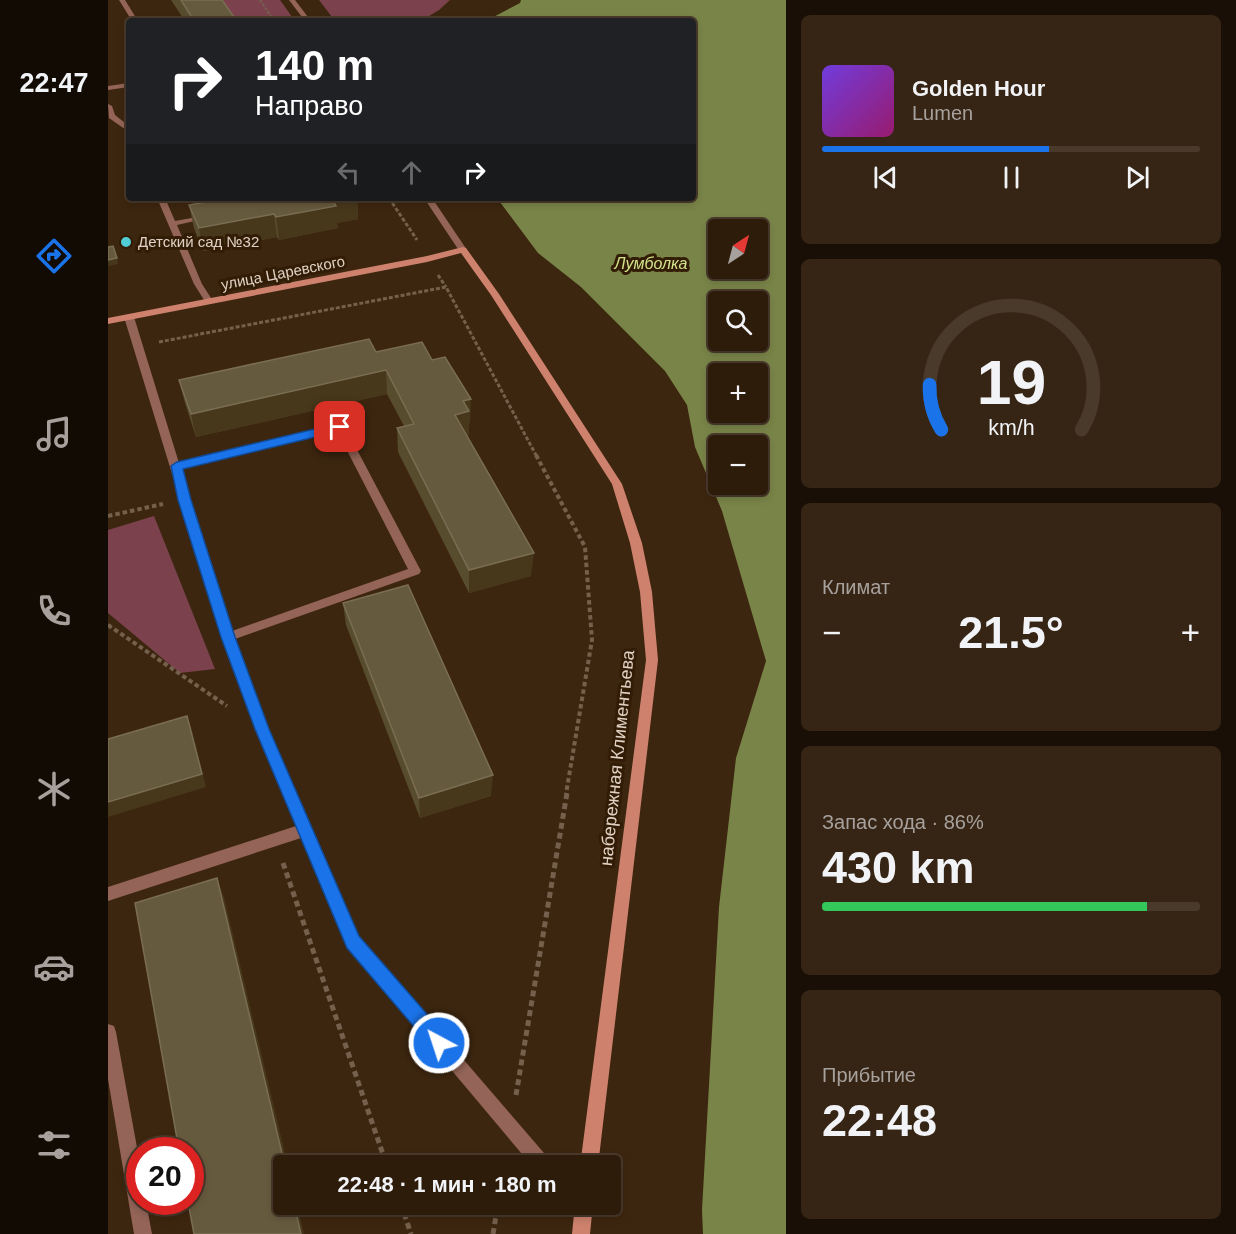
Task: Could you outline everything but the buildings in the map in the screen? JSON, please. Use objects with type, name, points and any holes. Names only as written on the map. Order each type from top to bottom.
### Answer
[{"type":"street","points":[[122,0],[133,18]]},
{"type":"street","points":[[292,0],[306,18]]},
{"type":"street","points":[[108,88],[126,85]]},
{"type":"street","points":[[108,106],[110,117],[126,128]]},
{"type":"street","points":[[162,201],[198,284],[209,301]]},
{"type":"street","name":"набережная Климентьева","points":[[430,201],[495,294],[617,484],[636,543],[646,592],[652,660],[590,1155]]},
{"type":"street","points":[[171,224],[218,215]]},
{"type":"street","name":"улица Царевского","points":[[108,321],[463,250]]},
{"type":"street","points":[[129,317],[177,466],[185,500],[228,637],[262,729],[353,942],[535,1155]]},
{"type":"street","points":[[177,466],[340,427],[415,571],[228,637]]},
{"type":"street","points":[[108,894],[305,830]]},
{"type":"street","points":[[108,1032],[143,1234]]},
{"type":"street","points":[[581,1215],[581,1234]]},
{"type":"path","points":[[260,0],[272,18]]},
{"type":"path","points":[[391,201],[419,244]]},
{"type":"path","points":[[139,345],[446,287],[585,547],[592,640],[511,1127]]},
{"type":"path","points":[[108,516],[185,500]]},
{"type":"path","points":[[108,625],[262,729]]},
{"type":"path","points":[[275,839],[383,1155]]},
{"type":"path","points":[[405,1215],[411,1234]]},
{"type":"path","points":[[493,1234],[496,1215]]},
{"type":"shaded area","points":[[218,0],[280,0],[293,18],[232,18]]},
{"type":"shaded area","points":[[319,0],[450,0],[426,18],[333,18]]},
{"type":"shaded area","points":[[154,516],[215,669],[180,673],[108,613],[108,530]]},
{"type":"water","name":"Лумболка","points":[[521,0],[786,0],[786,1234],[703,1234],[702,1210],[719,907],[736,758],[766,661],[715,495],[768,495],[768,435],[708,435],[708,478],[695,447],[687,405],[665,371],[581,287],[538,253],[499,201],[696,201],[696,18],[492,18],[520,3]]},
{"type":"place","name":"Детский сад №32","points":[[126,242]]},
{"type":"route","points":[[340,427],[177,466],[185,500],[228,637],[262,729],[353,942],[439,1043]]}]
